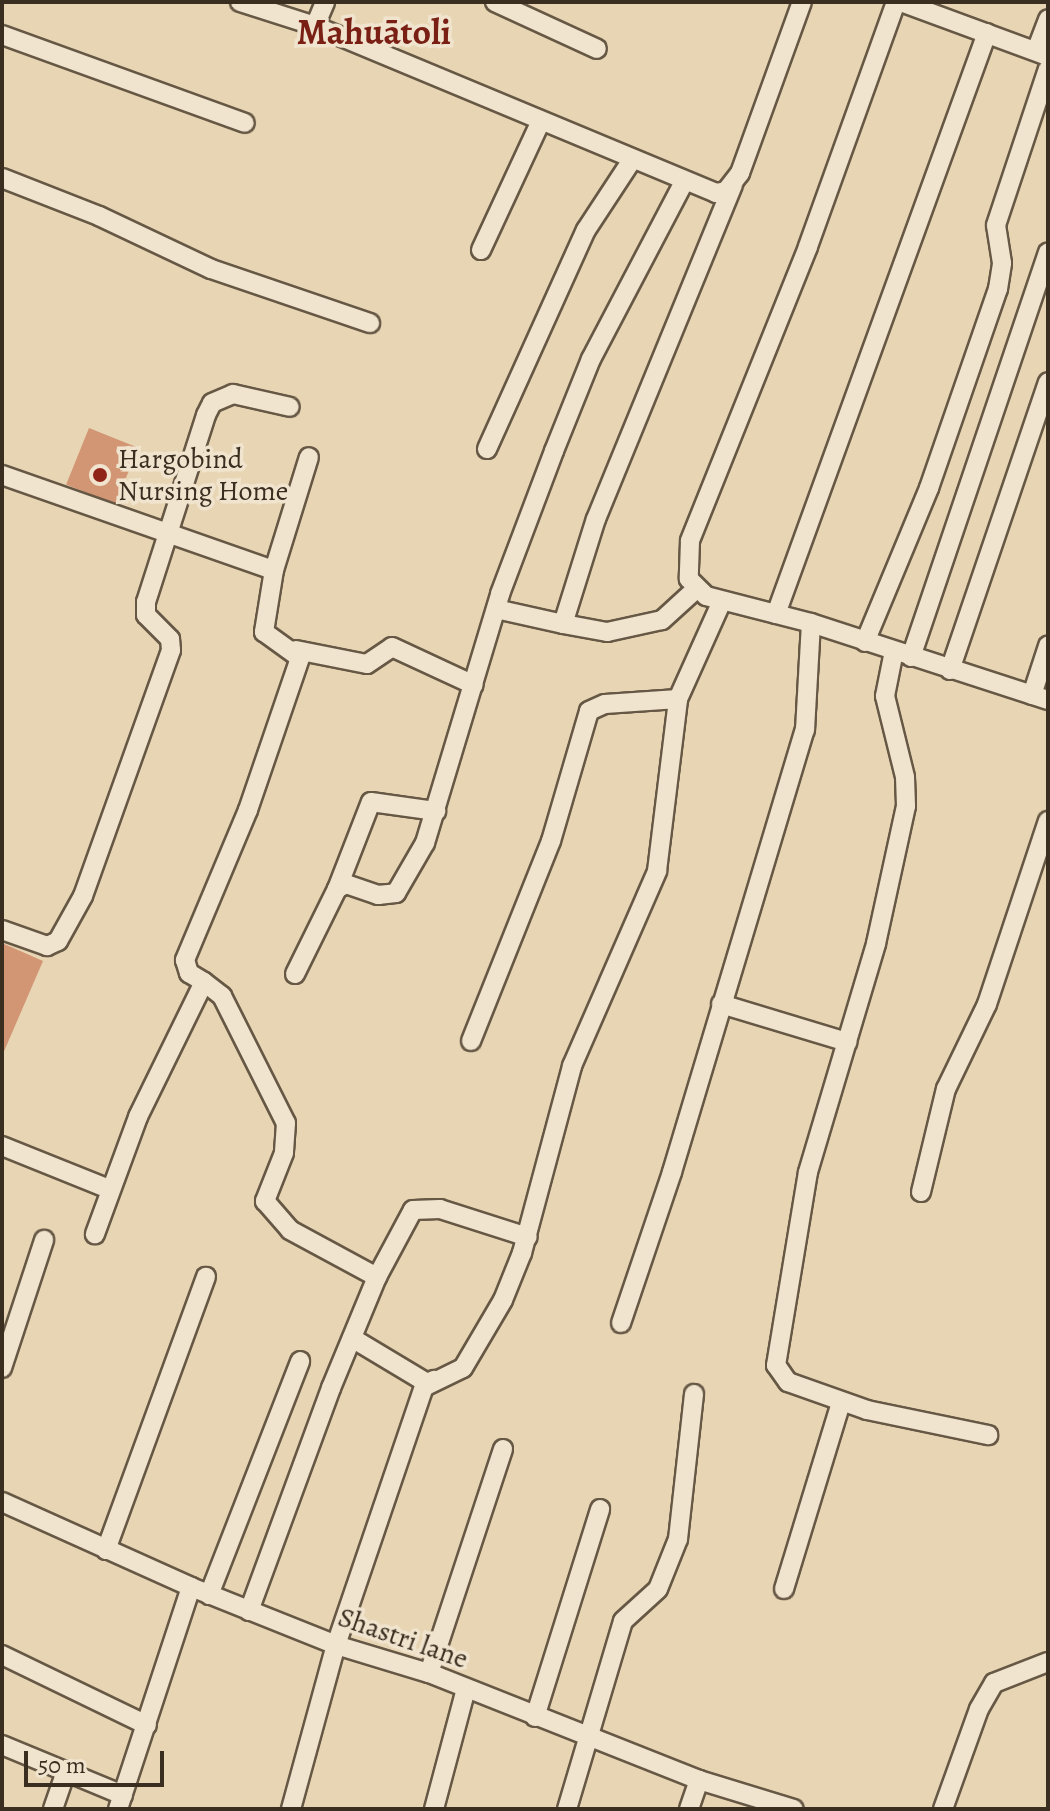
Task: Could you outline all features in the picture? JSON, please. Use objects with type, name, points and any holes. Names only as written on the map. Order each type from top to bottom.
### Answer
[{"type":"street","points":[[240,2],[315,26],[684,182],[716,193],[733,185]]},
{"type":"street","points":[[315,26],[325,2]]},
{"type":"street","points":[[495,2],[597,49]]},
{"type":"street","points":[[563,624],[596,519],[733,185],[802,2]]},
{"type":"street","points":[[1048,19],[1042,54],[898,2],[808,247],[690,541],[689,579],[695,590],[722,601],[811,623],[1040,698],[1048,646]]},
{"type":"street","points":[[776,614],[987,33]]},
{"type":"street","points":[[2,35],[245,123]]},
{"type":"street","points":[[865,642],[929,488],[998,289],[1002,263],[996,225],[1048,69]]},
{"type":"street","points":[[481,250],[541,121]]},
{"type":"street","points":[[487,449],[586,230],[632,160]]},
{"type":"street","points":[[2,178],[99,216],[211,269],[370,323]]},
{"type":"street","points":[[337,889],[346,884],[378,895],[396,893],[436,811],[496,609],[591,359],[684,182]]},
{"type":"street","points":[[988,1435],[841,1402],[788,1382],[776,1365],[808,1172],[876,944],[906,806],[905,777],[890,734],[885,696],[1048,253]]},
{"type":"street","points":[[950,670],[1048,382]]},
{"type":"street","points":[[2,930],[47,946],[58,941],[83,896],[171,650],[170,639],[146,615],[146,602],[212,403],[233,394],[290,407]]},
{"type":"street","points":[[309,457],[274,570],[264,632],[296,650],[367,664],[392,647],[474,685]]},
{"type":"street","points":[[2,475],[274,570]]},
{"type":"street","points":[[496,609],[607,632],[662,620],[695,590]]},
{"type":"street","points":[[352,1338],[427,1383],[454,1375],[475,1352],[503,1300],[528,1237],[572,1066],[657,871],[678,699],[722,601]]},
{"type":"street","points":[[621,1323],[805,730],[811,623]]},
{"type":"street","points":[[296,650],[300,668],[185,960],[189,973],[222,996],[286,1123],[284,1153],[265,1201],[290,1230],[377,1277]]},
{"type":"street","points":[[471,1041],[551,841],[589,711],[605,704],[678,699]]},
{"type":"street","points":[[295,974],[337,889],[371,802],[436,811]]},
{"type":"street","points":[[921,1192],[946,1089],[987,1004],[1048,821]]},
{"type":"street","points":[[95,1234],[109,1189],[204,982]]},
{"type":"street","points":[[721,1004],[847,1042]]},
{"type":"street","points":[[2,1146],[109,1189]]},
{"type":"street","points":[[249,1611],[352,1338],[377,1277],[406,1220],[423,1205],[528,1237]]},
{"type":"street","points":[[2,1365],[44,1240]]},
{"type":"street","points":[[106,1550],[206,1277]]},
{"type":"street","points":[[209,1595],[300,1361]]},
{"type":"street","points":[[291,1809],[336,1645],[424,1387],[434,1380]]},
{"type":"street","points":[[567,1809],[623,1621],[658,1589],[678,1539],[694,1394]]},
{"type":"street","points":[[784,1589],[841,1402]]},
{"type":"street","points":[[429,1673],[503,1449]]},
{"type":"street","name":"Shastri lane","points":[[2,1502],[209,1595],[336,1645],[429,1673],[699,1780],[794,1809]]},
{"type":"street","points":[[535,1717],[600,1509]]},
{"type":"street","points":[[4,1751],[66,1772],[120,1802],[191,1587]]},
{"type":"street","points":[[2,1655],[147,1725]]},
{"type":"street","points":[[943,1809],[994,1683],[1048,1662]]},
{"type":"street","points":[[434,1809],[466,1689]]},
{"type":"street","points":[[53,1809],[66,1772]]},
{"type":"street","points":[[689,1809],[699,1780]]},
{"type":"building","points":[[89,428],[138,448],[115,504],[66,485]]},
{"type":"building","points":[[2,943],[43,961],[2,1056]]},
{"type":"place","name":"Hargobind Nursing Home","points":[[100,475]]},
{"type":"district","name":"Mahuātoli","points":[[374,32]]}]
